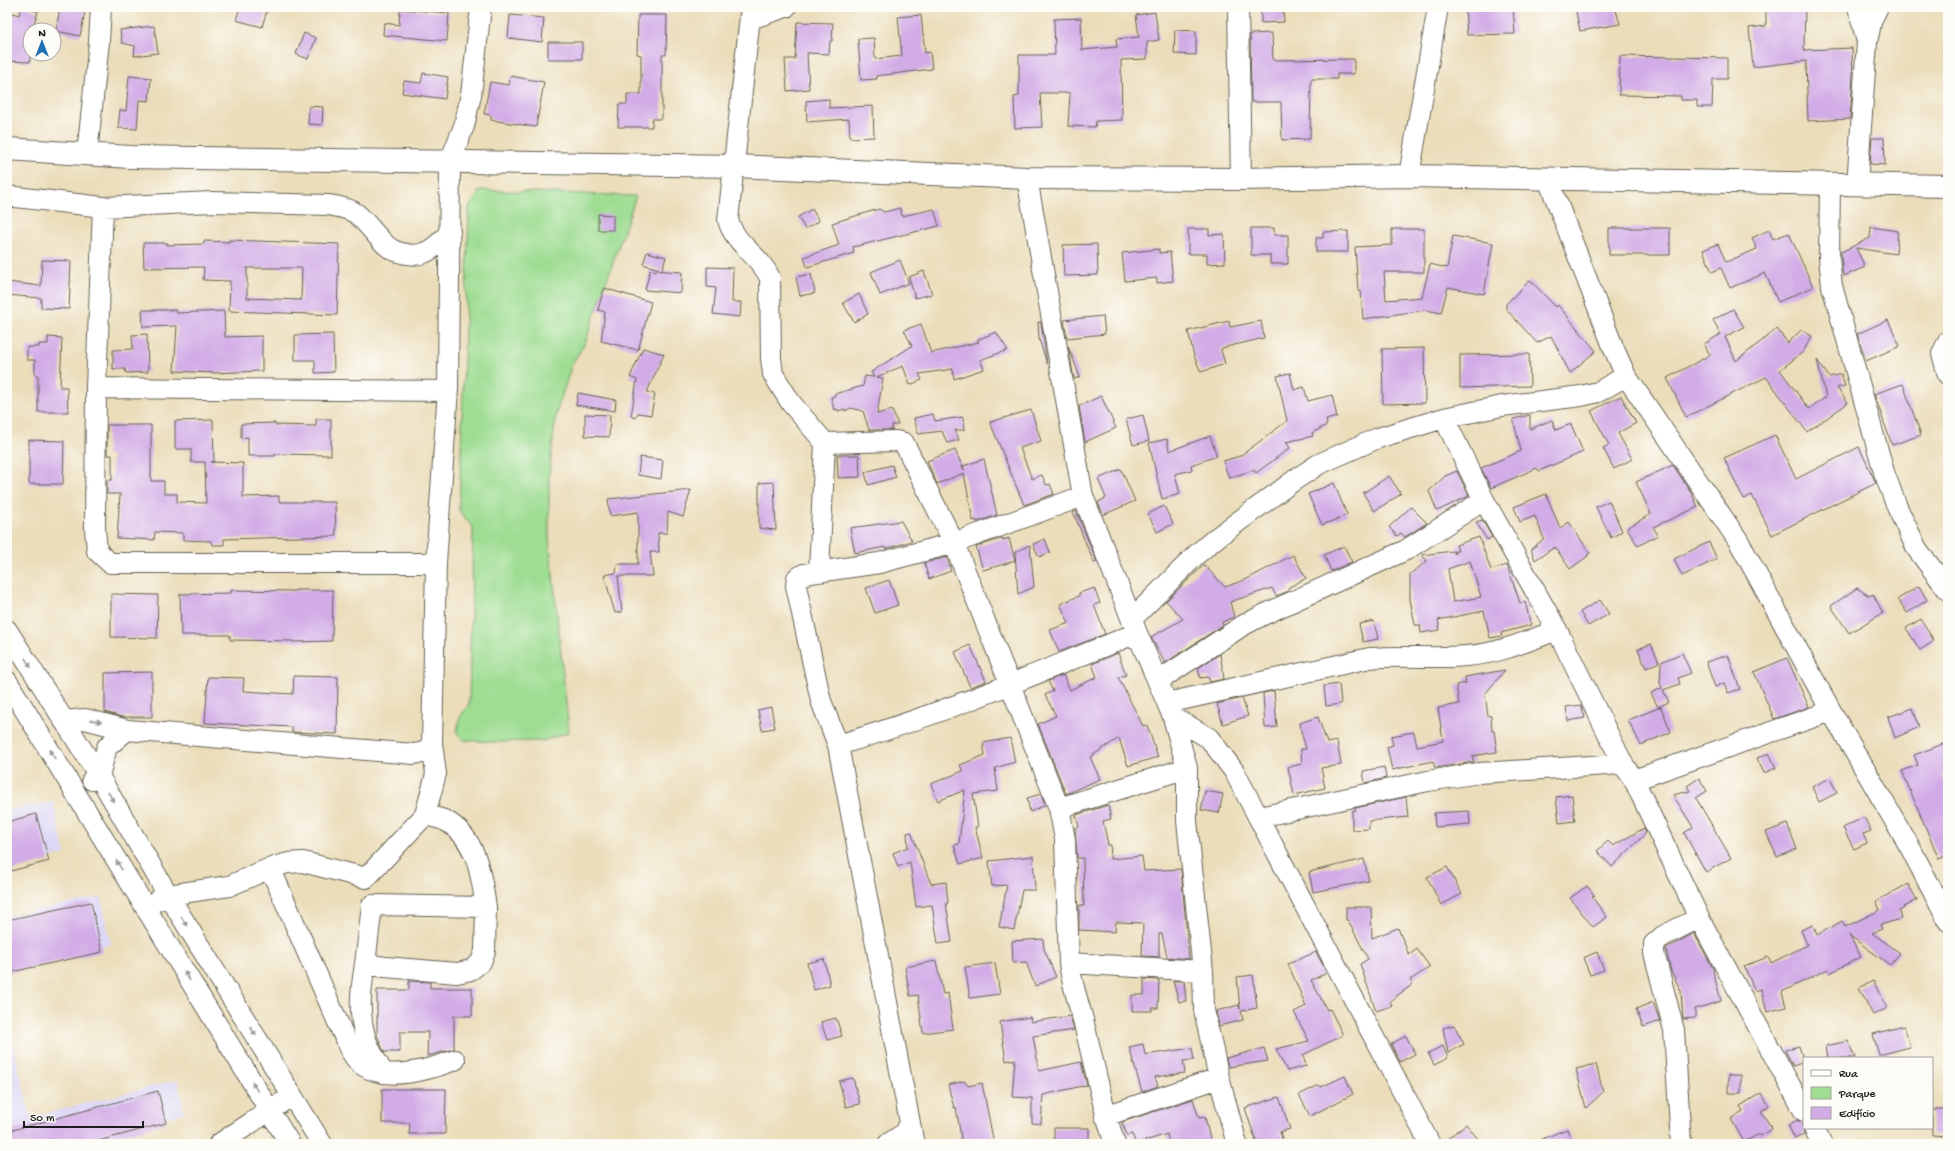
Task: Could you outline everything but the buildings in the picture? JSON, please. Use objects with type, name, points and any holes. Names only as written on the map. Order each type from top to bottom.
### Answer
[{"type":"highway","points":[[7,149],[87,154],[735,166],[1027,178],[1241,179],[1409,176],[1948,186]]},
{"type":"street","points":[[87,154],[99,42],[101,7]]},
{"type":"street","points":[[366,878],[425,815],[436,774],[432,743],[436,563],[448,391],[450,161],[464,126],[471,95],[481,7]]},
{"type":"street","points":[[786,7],[751,13],[728,220],[731,231],[741,244],[766,268],[770,278],[771,358],[773,374],[791,403],[825,443],[819,572]]},
{"type":"street","points":[[1238,7],[1241,179]]},
{"type":"street","points":[[1409,176],[1438,7]]},
{"type":"street","points":[[1858,7],[1867,42]]},
{"type":"street","points":[[1857,185],[1867,42],[1872,19],[1878,7]]},
{"type":"street","points":[[1027,178],[1083,496],[1134,626],[1170,710],[1187,768],[1187,820],[1203,971],[1204,1010],[1219,1078],[1237,1144]]},
{"type":"street","points":[[1548,179],[1626,376],[1738,540],[1831,711],[1911,850],[1948,921]]},
{"type":"street","points":[[1830,185],[1829,258],[1832,286],[1884,472],[1897,508],[1917,549],[1948,590]]},
{"type":"street","points":[[7,196],[103,206],[212,202],[329,205],[345,208],[358,215],[387,246],[397,252],[409,254],[423,254],[442,241],[450,232]]},
{"type":"street","points":[[103,206],[96,388],[95,528],[97,551],[110,563],[436,563]]},
{"type":"street","points":[[1948,341],[1942,354],[1948,375]]},
{"type":"street","points":[[838,745],[892,729],[1010,685],[1134,626],[1197,554],[1296,479],[1319,464],[1378,438],[1444,418],[1502,406],[1581,396],[1598,392],[1626,376]]},
{"type":"street","points":[[96,388],[448,391]]},
{"type":"street","points":[[1444,418],[1484,500],[1557,630],[1699,918],[1803,1109]]},
{"type":"street","points":[[825,443],[896,441],[904,443],[954,543],[1059,808],[1065,839],[1069,963],[1071,980],[1085,1026],[1105,1116],[1115,1144]]},
{"type":"street","points":[[914,1144],[909,1125],[838,745],[820,701],[796,586],[797,578],[804,574],[879,563],[954,543],[1083,496]]},
{"type":"street","points":[[1158,681],[1242,626],[1406,550],[1484,500]]},
{"type":"street","points":[[7,630],[99,776],[168,895],[322,1144]]},
{"type":"street","points":[[1170,710],[1370,658],[1391,656],[1466,656],[1493,652],[1557,630]]},
{"type":"street","points":[[7,682],[290,1144]]},
{"type":"street","points":[[20,704],[45,690]]},
{"type":"street","points":[[1170,710],[1209,738],[1234,771],[1430,1144]]},
{"type":"street","points":[[1259,817],[1370,793],[1460,776],[1628,772],[1831,711]]},
{"type":"street","points":[[64,721],[85,719],[127,730],[414,754],[425,752],[432,743]]},
{"type":"street","points":[[74,790],[99,776],[107,747],[127,730]]},
{"type":"street","points":[[1059,808],[1187,768]]},
{"type":"street","points":[[365,964],[457,973],[471,970],[481,962],[485,951],[486,907],[480,866],[460,830],[445,820],[425,815]]},
{"type":"street","points":[[145,906],[168,895],[229,886],[268,869],[288,863],[303,862],[366,878]]},
{"type":"street","points":[[268,869],[276,881],[350,1050],[361,1065],[383,1073],[430,1070],[455,1060]]},
{"type":"street","points":[[366,878],[370,889],[372,905],[361,990],[361,1016],[365,1037],[383,1073]]},
{"type":"street","points":[[372,905],[486,907]]},
{"type":"street","points":[[1681,1144],[1674,1030],[1654,953],[1654,944],[1662,936],[1699,918]]},
{"type":"street","points":[[1069,963],[1203,971]]},
{"type":"street","points":[[1105,1116],[1219,1078]]},
{"type":"street","points":[[219,1144],[292,1095]]},
{"type":"street","points":[[888,1144],[905,1133],[909,1125]]},
{"type":"street","points":[[1814,1129],[1822,1144]]},
{"type":"shaded area","points":[[53,802],[65,854],[7,870],[7,810]]},
{"type":"shaded area","points":[[101,897],[111,944],[7,973],[7,916]]},
{"type":"shaded area","points":[[7,1025],[31,1117],[178,1080],[184,1113],[59,1144],[18,1144],[7,1104]]},
{"type":"green space","points":[[480,190],[636,196],[585,343],[572,364],[556,414],[549,475],[549,536],[569,732],[543,741],[491,742],[464,740],[457,733],[459,719],[469,704],[473,527],[459,511],[469,208]]}]
